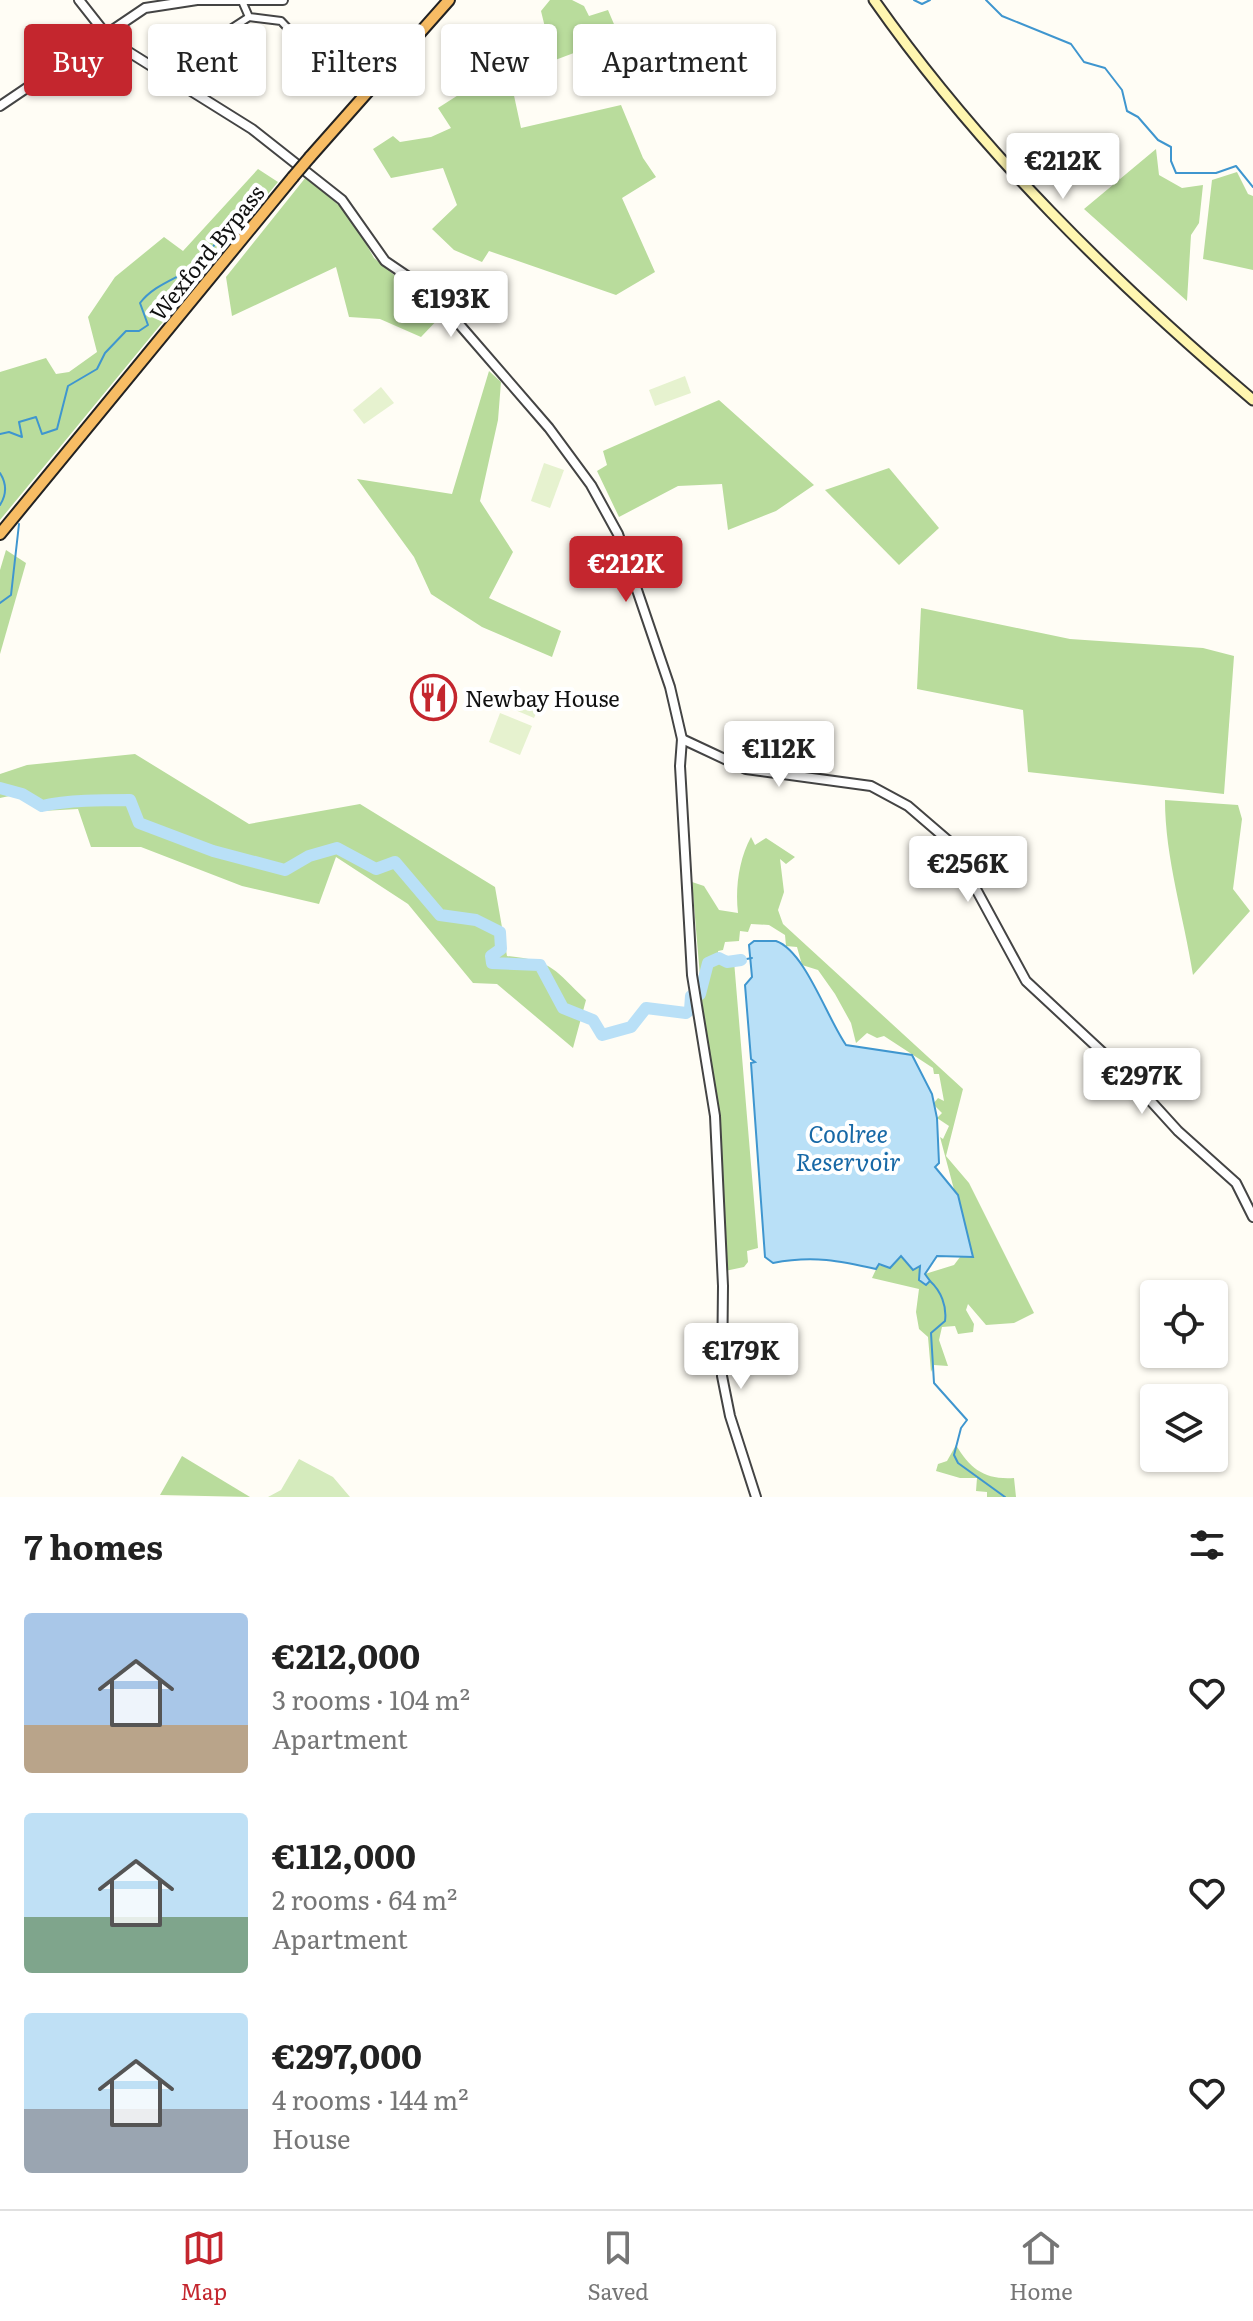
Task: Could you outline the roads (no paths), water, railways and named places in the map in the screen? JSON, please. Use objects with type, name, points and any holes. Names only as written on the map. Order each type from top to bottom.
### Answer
[{"type":"highway","name":"Wexford Bypass","points":[[0,534],[293,177],[449,0]]},
{"type":"main road","points":[[874,0],[907,45],[1040,201],[1127,288],[1253,400]]},
{"type":"street","points":[[79,0],[98,24]]},
{"type":"street","points":[[119,24],[145,8],[164,3],[283,0]]},
{"type":"street","points":[[242,1],[249,17]]},
{"type":"street","points":[[238,24],[249,17],[284,24]]},
{"type":"street","points":[[132,51],[252,129],[342,200],[385,261],[413,280],[459,324],[541,419],[591,485],[618,534],[654,635],[682,739],[680,766],[692,975],[715,1116],[723,1286],[722,1376],[730,1416],[756,1497]]},
{"type":"street","points":[[0,106],[24,89]]},
{"type":"street","points":[[682,739],[746,769],[871,786],[908,806],[951,843],[1026,981],[1128,1076],[1178,1131],[1236,1183],[1253,1217]]},
{"type":"water","name":"Coolree Reservoir","points":[[754,941],[776,941],[787,947],[806,971],[846,1045],[912,1055],[932,1094],[937,1118],[939,1163],[935,1167],[958,1195],[973,1257],[937,1256],[925,1274],[930,1281],[926,1285],[919,1280],[920,1266],[913,1270],[901,1256],[890,1268],[879,1264],[876,1269],[814,1259],[773,1263],[765,1257],[751,1063],[755,1062],[751,1059],[745,985],[752,977],[749,945]]},
{"type":"waterway","points":[[914,0],[922,4],[930,0]]},
{"type":"waterway","points":[[986,0],[1002,16],[1071,44],[1084,62],[1105,68],[1122,90],[1127,111],[1138,117],[1158,140],[1171,147],[1171,161],[1176,173],[1216,173],[1236,166],[1253,187]]},
{"type":"waterway","points":[[0,434],[9,432],[22,437],[19,422],[36,417],[42,434],[57,429],[68,386],[97,369],[105,353],[126,331],[139,331],[148,325],[140,303],[154,290],[204,259],[228,230]]},
{"type":"waterway","points":[[0,473],[5,489],[0,505]]},
{"type":"waterway","points":[[0,603],[11,595],[19,524]]},
{"type":"waterway","points":[[0,788],[22,794],[42,806],[74,801],[130,800],[139,823],[213,851],[285,870],[309,856],[337,848],[376,869],[395,862],[440,915],[476,920],[500,932],[501,949],[491,956],[492,963],[540,965],[563,1008],[593,1020],[602,1035],[631,1027],[646,1008],[686,1013],[690,1010],[691,996]]},
{"type":"waterway","points":[[700,994],[708,963],[719,958],[727,962],[741,960]]},
{"type":"waterway","points":[[741,960],[752,958]]},
{"type":"waterway","points":[[930,1281],[937,1289],[945,1310],[945,1321],[931,1333],[934,1383],[967,1420],[961,1428],[954,1455],[958,1463],[1005,1497]]},
{"type":"place","name":"Newbay House","points":[[434,697]]}]
